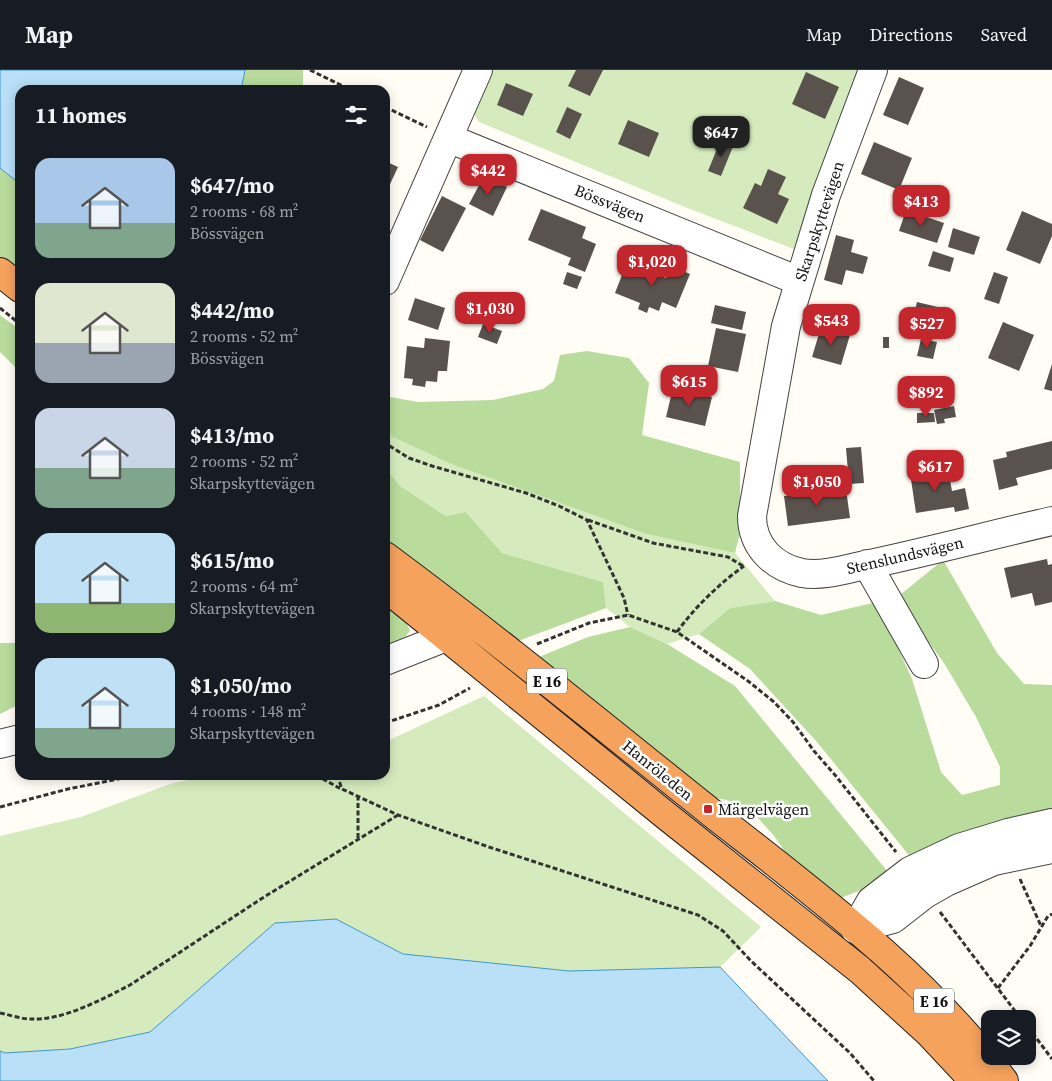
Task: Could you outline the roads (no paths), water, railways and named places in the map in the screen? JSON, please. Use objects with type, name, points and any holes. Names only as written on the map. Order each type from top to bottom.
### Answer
[{"type":"highway","points":[[0,272],[15,284]]},
{"type":"highway","name":"Hanröleden","points":[[390,560],[478,626],[881,950],[945,1011],[990,1062],[1004,1081]]},
{"type":"highway","name":"Hanröleden","points":[[390,591],[664,814],[860,970],[929,1033],[974,1081]]},
{"type":"highway","points":[[834,949],[855,929]]},
{"type":"street","points":[[390,270],[478,70]]},
{"type":"street","name":"Skarpskyttevägen","points":[[753,559],[754,536],[752,516],[783,340],[826,195],[873,70]]},
{"type":"street","name":"Bössvägen","points":[[448,138],[799,281]]},
{"type":"street","name":"Stenslundsvägen","points":[[753,559],[804,573],[827,573],[1052,521]]},
{"type":"street","points":[[867,564],[924,664]]},
{"type":"street","points":[[390,659],[446,637]]},
{"type":"street","points":[[0,744],[15,740]]},
{"type":"street","points":[[855,929],[871,901],[910,871],[959,848],[1008,833],[1052,823]]},
{"type":"street","points":[[855,929],[893,919],[925,894],[946,882],[994,861],[1052,849]]},
{"type":"water","points":[[0,70],[245,70],[242,85],[15,85],[15,180],[0,168]]},
{"type":"water","points":[[336,919],[403,954],[569,971],[720,967],[828,1081],[0,1081],[0,1051],[5,1053],[70,1049],[150,1032],[275,923]]},
{"type":"place","name":"Märgelvägen","points":[[708,809]]}]
